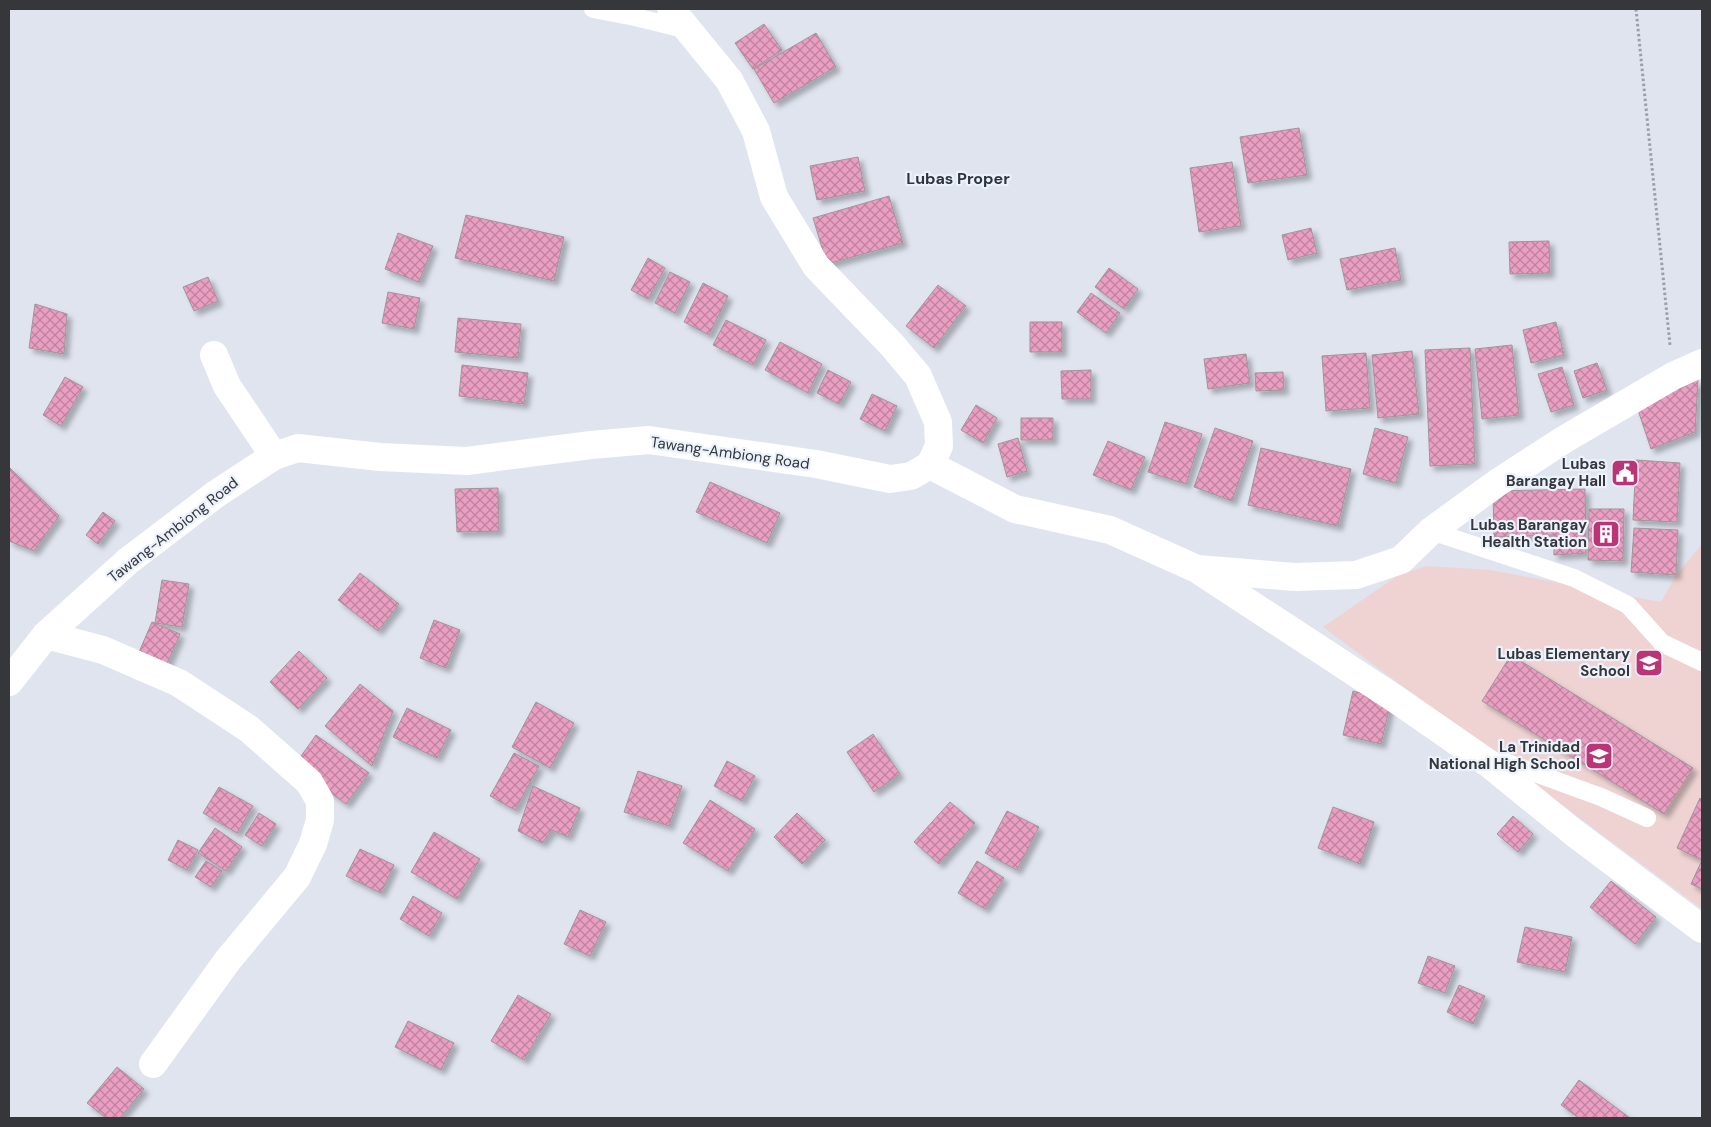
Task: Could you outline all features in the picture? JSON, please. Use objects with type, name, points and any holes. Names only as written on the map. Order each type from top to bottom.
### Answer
[{"type":"street","points":[[671,9],[729,80],[756,131],[774,197],[816,266],[892,345],[918,376],[938,422],[939,446],[930,465],[1015,509],[1110,530],[1197,569],[1397,700],[1488,763],[1573,832],[1702,929]]},
{"type":"street","points":[[214,355],[226,386],[274,456]]},
{"type":"street","points":[[1197,569],[1296,577],[1356,575],[1400,560],[1431,531],[1497,483],[1565,439],[1673,376],[1702,363]]},
{"type":"street","name":"Tawang-Ambiong Road","points":[[9,682],[46,635],[128,561],[216,494],[274,456],[298,448],[380,457],[468,461],[591,445],[649,440],[816,464],[890,479],[911,476],[930,465]]},
{"type":"street","points":[[46,635],[103,650],[179,683],[249,729],[309,782],[320,801],[320,820],[313,844],[297,877],[228,960],[153,1064]]},
{"type":"lane","points":[[593,9],[689,30]]},
{"type":"lane","points":[[1431,531],[1574,578],[1628,605],[1662,643],[1702,662]]},
{"type":"lane","points":[[1488,763],[1502,761],[1600,797],[1647,818]]},
{"type":"path","points":[[1636,9],[1673,376]]},
{"type":"shaded area","name":"La Trinidad National High School","points":[[1702,544],[1702,909],[1323,627],[1397,576],[1426,566],[1490,570],[1661,602],[1676,575]]},
{"type":"building","points":[[764,24],[782,50],[753,69],[735,43]]},
{"type":"building","points":[[816,33],[836,67],[774,103],[754,69]]},
{"type":"building","points":[[1299,128],[1307,175],[1248,183],[1240,137]]},
{"type":"building","points":[[858,157],[865,191],[817,200],[810,166]]},
{"type":"building","points":[[1232,162],[1241,226],[1199,232],[1190,168]]},
{"type":"building","points":[[889,196],[903,243],[827,264],[813,218]]},
{"type":"building","points":[[466,215],[564,237],[554,281],[455,258]]},
{"type":"building","points":[[1311,228],[1317,253],[1288,260],[1282,235]]},
{"type":"building","points":[[398,233],[433,246],[419,282],[385,269]]},
{"type":"building","points":[[1549,241],[1550,273],[1510,274],[1509,242]]},
{"type":"building","points":[[1395,248],[1401,280],[1347,290],[1340,259]]},
{"type":"building","points":[[648,258],[665,268],[648,299],[631,290]]},
{"type":"building","points":[[1109,268],[1138,289],[1124,309],[1095,287]]},
{"type":"building","points":[[670,272],[690,282],[675,313],[655,303]]},
{"type":"building","points":[[208,277],[218,301],[194,311],[183,287]]},
{"type":"building","points":[[703,283],[728,296],[709,335],[684,322]]},
{"type":"building","points":[[938,285],[966,306],[934,348],[906,326]]},
{"type":"building","points":[[388,292],[420,298],[414,329],[382,323]]},
{"type":"building","points":[[1091,293],[1120,313],[1106,333],[1077,312]]},
{"type":"building","points":[[35,304],[67,314],[64,354],[29,348]]},
{"type":"building","points":[[458,318],[521,324],[518,358],[455,352]]},
{"type":"building","points":[[726,320],[766,340],[753,365],[713,345]]},
{"type":"building","points":[[1030,322],[1062,322],[1062,352],[1030,352]]},
{"type":"building","points":[[1556,322],[1564,355],[1531,363],[1523,330]]},
{"type":"building","points":[[780,342],[822,364],[808,393],[765,370]]},
{"type":"building","points":[[1512,345],[1519,415],[1482,419],[1475,349]]},
{"type":"building","points":[[1470,348],[1475,464],[1430,466],[1425,350]]},
{"type":"building","points":[[1412,351],[1419,414],[1378,418],[1372,355]]},
{"type":"building","points":[[1366,353],[1370,408],[1326,411],[1322,356]]},
{"type":"building","points":[[1246,354],[1250,383],[1208,389],[1204,359]]},
{"type":"building","points":[[1597,363],[1607,390],[1583,398],[1574,371]]},
{"type":"building","points":[[462,365],[528,373],[524,404],[459,396]]},
{"type":"building","points":[[1562,367],[1574,405],[1551,412],[1538,374]]},
{"type":"building","points":[[828,370],[851,382],[839,404],[817,393]]},
{"type":"building","points":[[1091,370],[1091,399],[1062,399],[1061,371]]},
{"type":"building","points":[[1283,372],[1284,390],[1256,391],[1255,373]]},
{"type":"building","points":[[65,377],[83,387],[61,426],[43,415]]},
{"type":"building","points":[[1698,380],[1695,432],[1651,449],[1637,407]]},
{"type":"building","points":[[872,394],[897,406],[885,431],[860,419]]},
{"type":"building","points":[[976,405],[997,418],[983,443],[961,430]]},
{"type":"building","points":[[1021,418],[1053,418],[1053,440],[1021,440]]},
{"type":"building","points":[[1165,422],[1202,434],[1186,484],[1148,472]]},
{"type":"building","points":[[1215,428],[1253,441],[1232,501],[1194,487]]},
{"type":"building","points":[[1375,428],[1408,437],[1396,483],[1363,474]]},
{"type":"building","points":[[1018,438],[1027,471],[1007,477],[998,444]]},
{"type":"building","points":[[1108,441],[1145,457],[1131,490],[1093,475]]},
{"type":"building","points":[[1261,448],[1351,469],[1338,526],[1248,505]]},
{"type":"building","points":[[1636,460],[1680,463],[1677,522],[1633,520]]},
{"type":"building","points":[[9,467],[59,516],[34,551],[9,541]]},
{"type":"building","points":[[710,482],[780,513],[767,543],[696,512]]},
{"type":"building","points":[[498,488],[499,531],[457,532],[455,489]]},
{"type":"building","points":[[1585,489],[1586,553],[1554,555],[1554,535],[1494,537],[1493,491]]},
{"type":"building","name":"Lubas Barangay Health Station","points":[[1589,509],[1624,509],[1623,561],[1588,560]]},
{"type":"building","points":[[103,512],[115,521],[98,544],[86,535]]},
{"type":"building","points":[[1634,528],[1678,530],[1676,575],[1631,572]]},
{"type":"building","points":[[360,573],[399,604],[378,631],[338,600]]},
{"type":"building","points":[[162,580],[189,584],[182,627],[155,623]]},
{"type":"building","points":[[434,620],[460,630],[446,668],[420,658]]},
{"type":"building","points":[[152,622],[180,634],[164,671],[136,659]]},
{"type":"building","points":[[299,651],[327,678],[298,709],[270,682]]},
{"type":"building","points":[[1511,655],[1693,768],[1664,814],[1482,701]]},
{"type":"building","points":[[360,684],[393,711],[372,766],[325,726]]},
{"type":"building","points":[[1353,691],[1391,701],[1381,744],[1343,735]]},
{"type":"building","points":[[536,702],[574,723],[550,768],[512,747]]},
{"type":"building","points":[[407,708],[451,730],[437,758],[393,737]]},
{"type":"building","points":[[873,734],[900,774],[874,792],[847,752]]},
{"type":"building","points":[[316,735],[369,773],[346,804],[294,766]]},
{"type":"building","points":[[514,753],[539,766],[515,810],[490,796]]},
{"type":"building","points":[[727,761],[755,776],[742,801],[714,786]]},
{"type":"building","points":[[638,771],[682,786],[669,826],[624,812]]},
{"type":"building","points":[[533,786],[580,808],[568,837],[552,830],[542,843],[518,831]]},
{"type":"building","points":[[219,787],[253,806],[237,833],[203,813]]},
{"type":"building","points":[[1700,798],[1702,800],[1702,860],[1677,848]]},
{"type":"building","points":[[710,800],[755,829],[728,871],[683,843]]},
{"type":"building","points":[[950,802],[975,823],[939,864],[914,842]]},
{"type":"building","points":[[1333,807],[1374,822],[1360,864],[1318,848]]},
{"type":"building","points":[[1007,811],[1039,827],[1017,870],[985,853]]},
{"type":"building","points":[[259,813],[276,824],[262,846],[245,835]]},
{"type":"building","points":[[797,813],[825,840],[802,864],[774,837]]},
{"type":"building","points":[[1513,816],[1533,834],[1518,852],[1497,834]]},
{"type":"building","points":[[215,828],[242,847],[226,871],[198,853]]},
{"type":"building","points":[[434,832],[480,859],[457,899],[411,872]]},
{"type":"building","points":[[178,840],[198,850],[187,870],[168,860]]},
{"type":"building","points":[[360,849],[394,865],[381,893],[346,876]]},
{"type":"building","points":[[1702,860],[1702,889],[1691,884]]},
{"type":"building","points":[[206,861],[222,871],[211,887],[195,877]]},
{"type":"building","points":[[977,861],[1004,878],[985,909],[958,893]]},
{"type":"building","points":[[1611,881],[1656,917],[1635,944],[1590,907]]},
{"type":"building","points":[[413,896],[442,913],[429,936],[400,919]]},
{"type":"building","points":[[580,910],[606,922],[590,956],[564,944]]},
{"type":"building","points":[[1525,927],[1572,937],[1565,972],[1517,962]]},
{"type":"building","points":[[1428,956],[1455,966],[1445,993],[1418,983]]},
{"type":"building","points":[[1459,985],[1485,996],[1473,1024],[1447,1012]]},
{"type":"building","points":[[518,995],[551,1014],[524,1060],[491,1041]]},
{"type":"building","points":[[408,1021],[454,1043],[441,1070],[395,1047]]},
{"type":"building","points":[[117,1067],[144,1089],[120,1118],[106,1118],[87,1103]]},
{"type":"building","points":[[1579,1080],[1630,1118],[1579,1118],[1561,1105]]},
{"type":"place","name":"Lubas Barangay Hall","points":[[1625,473]]},
{"type":"place","name":"Lubas Barangay Health Station","points":[[1606,534]]},
{"type":"place","name":"Lubas Elementary School","points":[[1649,663]]},
{"type":"place","name":"La Trinidad National High School","points":[[1599,756]]},
{"type":"district","name":"Lubas Proper","points":[[958,178]]}]
